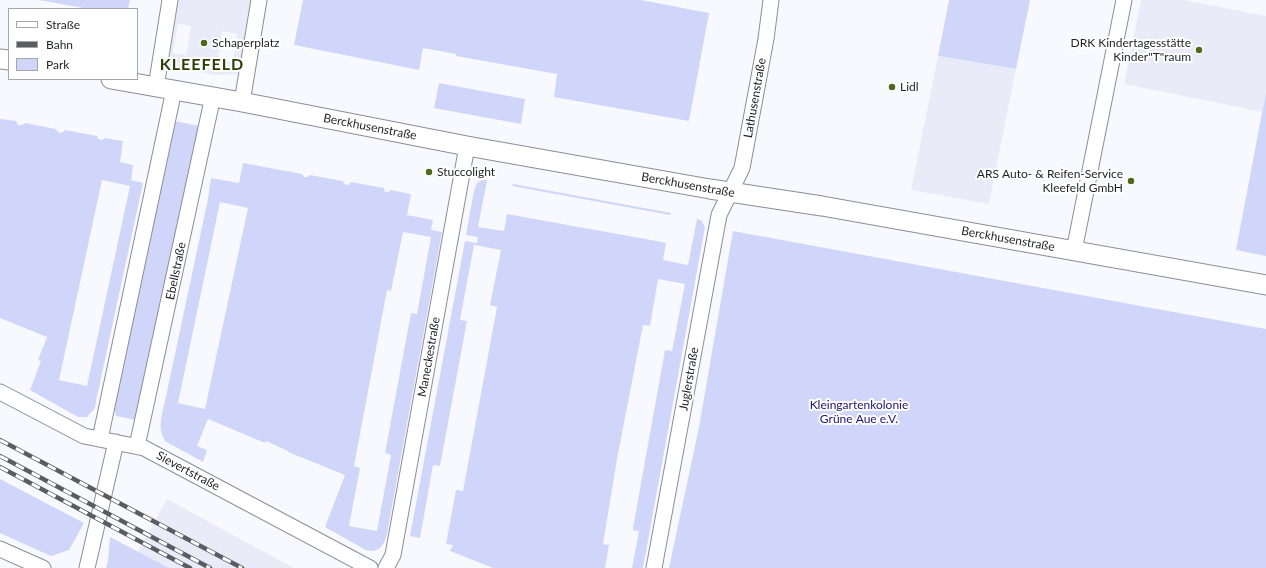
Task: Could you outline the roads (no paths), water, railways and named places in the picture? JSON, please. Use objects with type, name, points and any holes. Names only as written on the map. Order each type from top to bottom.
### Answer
[{"type":"street","points":[[156,86],[170,0]]},
{"type":"street","points":[[242,102],[259,0]]},
{"type":"street","name":"Lathusenstraße","points":[[730,193],[742,168],[766,38],[771,0]]},
{"type":"street","points":[[1074,250],[1124,0]]},
{"type":"street","name":"Berckhusenstraße","points":[[117,80],[213,96],[468,146],[730,193],[822,206],[1266,285]]},
{"type":"street","points":[[100,439],[174,90]]},
{"type":"street","name":"Ebellstraße","points":[[137,446],[213,96]]},
{"type":"street","name":"Maneckestraße","points":[[386,568],[393,554],[468,146]]},
{"type":"street","name":"Juglerstraße","points":[[654,568],[719,215],[730,193]]},
{"type":"street","name":"Sievertstraße","points":[[0,392],[84,436],[144,448],[370,568]]},
{"type":"street","points":[[87,568],[116,442]]},
{"type":"street","points":[[0,549],[43,568]]},
{"type":"railway","points":[[0,440],[242,568]]},
{"type":"railway","points":[[0,456],[210,568]]},
{"type":"railway","points":[[0,467],[190,568]]},
{"type":"place","name":"Schaperplatz","points":[[204,43]]},
{"type":"place","name":"DRK Kindertagesstätte Kinder\"T\"raum","points":[[1199,50]]},
{"type":"place","name":"Lidl","points":[[892,87]]},
{"type":"place","name":"Stuccolight","points":[[429,172]]},
{"type":"place","name":"ARS Auto- & Reifen-Service Kleefeld GmbH","points":[[1131,181]]},
{"type":"district","name":"KLEEFELD","points":[[202,65]]},
{"type":"park label","name":"Kleingartenkolonie Grüne Aue e.V.","points":[[859,412]]}]
